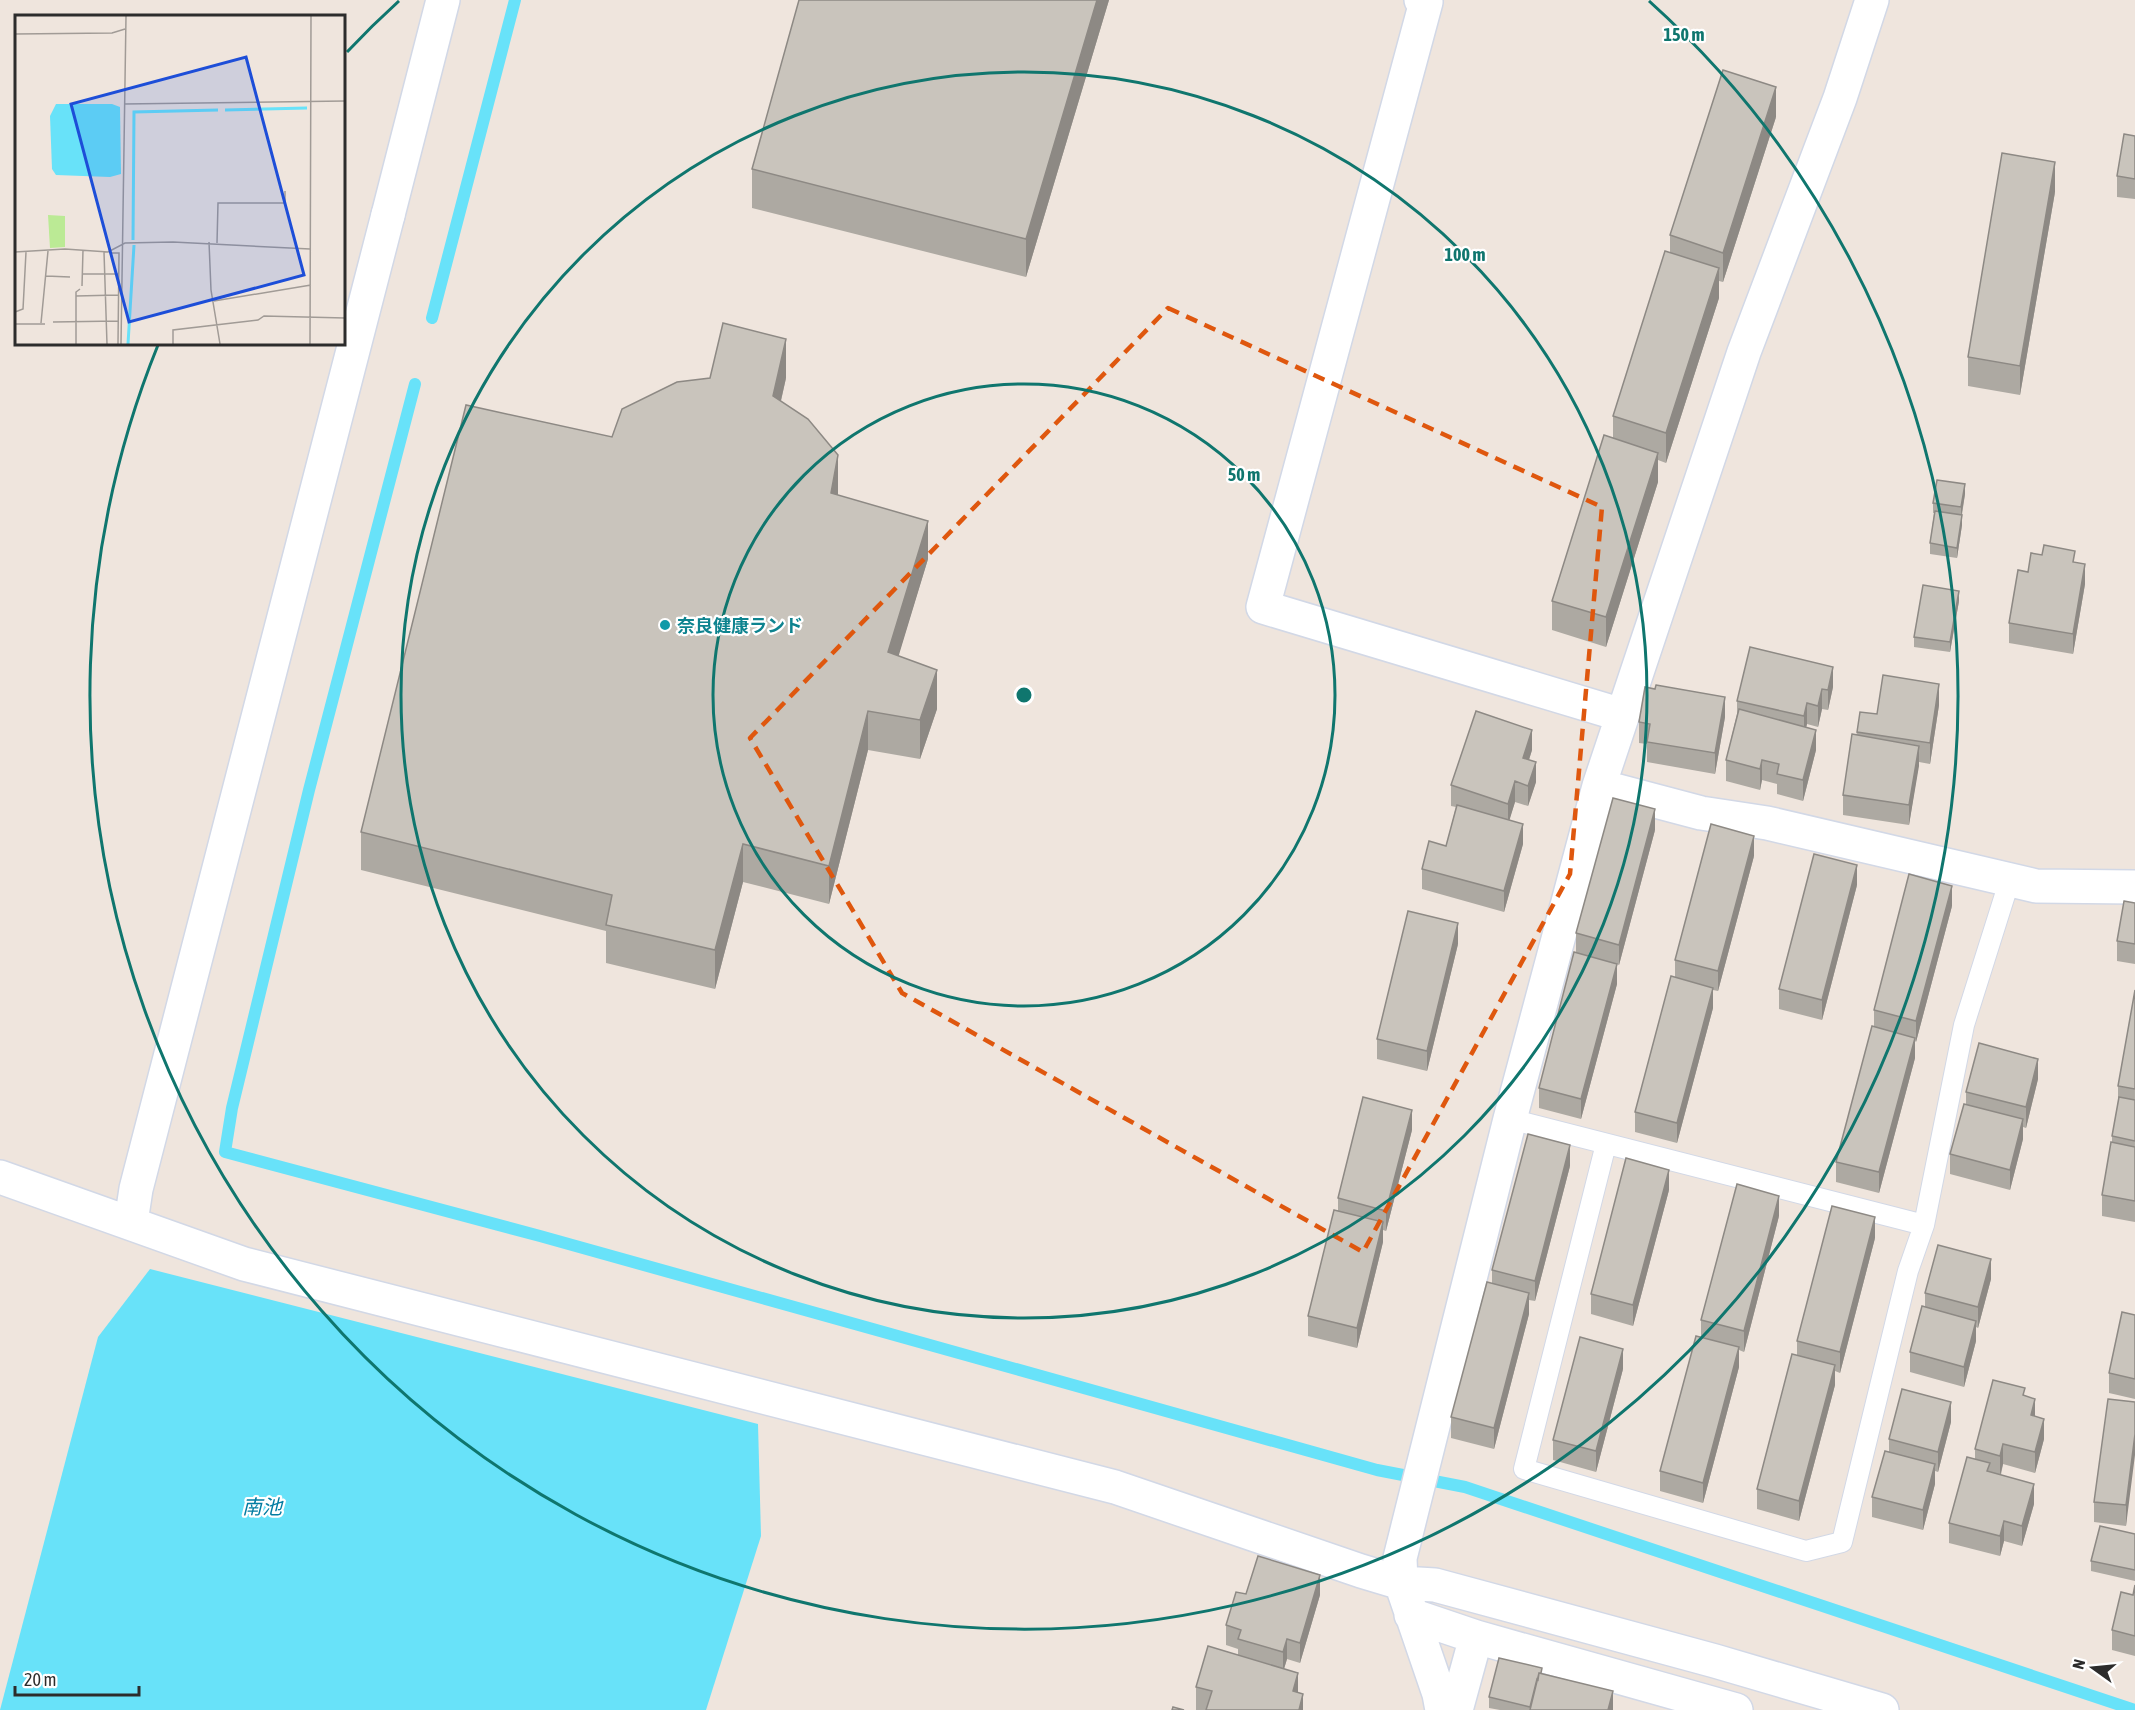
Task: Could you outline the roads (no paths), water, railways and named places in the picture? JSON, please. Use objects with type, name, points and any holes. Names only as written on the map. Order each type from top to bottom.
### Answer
[{"type":"street","points":[[131,1222],[142,1166],[443,0]]},
{"type":"street","points":[[1421,0],[1426,2],[1263,607],[1622,715]]},
{"type":"street","points":[[1442,1710],[1439,1694],[1401,1583],[1400,1558],[1426,1451],[1510,1119],[1599,786],[1744,352],[1840,98],[1872,0]]},
{"type":"street","points":[[1599,786],[1701,813],[1767,823],[2036,886],[2135,887]]},
{"type":"street","points":[[0,1177],[244,1264],[1115,1487],[1401,1583],[1435,1585],[1715,1660],[1882,1710]]},
{"type":"street","points":[[1411,1615],[1664,1700],[1736,1710]]},
{"type":"street","points":[[1456,1710],[1476,1637]]},
{"type":"lane","points":[[1606,1144],[1524,1469],[1806,1551],[1842,1542],[1908,1271],[1924,1225],[1964,1025],[2010,879]]},
{"type":"lane","points":[[1510,1119],[1924,1225]]},
{"type":"water","name":"南池","points":[[150,1269],[758,1424],[761,1536],[706,1710],[0,1710],[98,1337]]},
{"type":"waterway","points":[[432,318],[515,0]]},
{"type":"waterway","points":[[415,384],[309,790],[232,1108],[225,1152],[540,1236],[1377,1470],[1465,1487],[2135,1710]]},
{"type":"place","name":"奈良健康ランド","points":[[665,625]]}]
